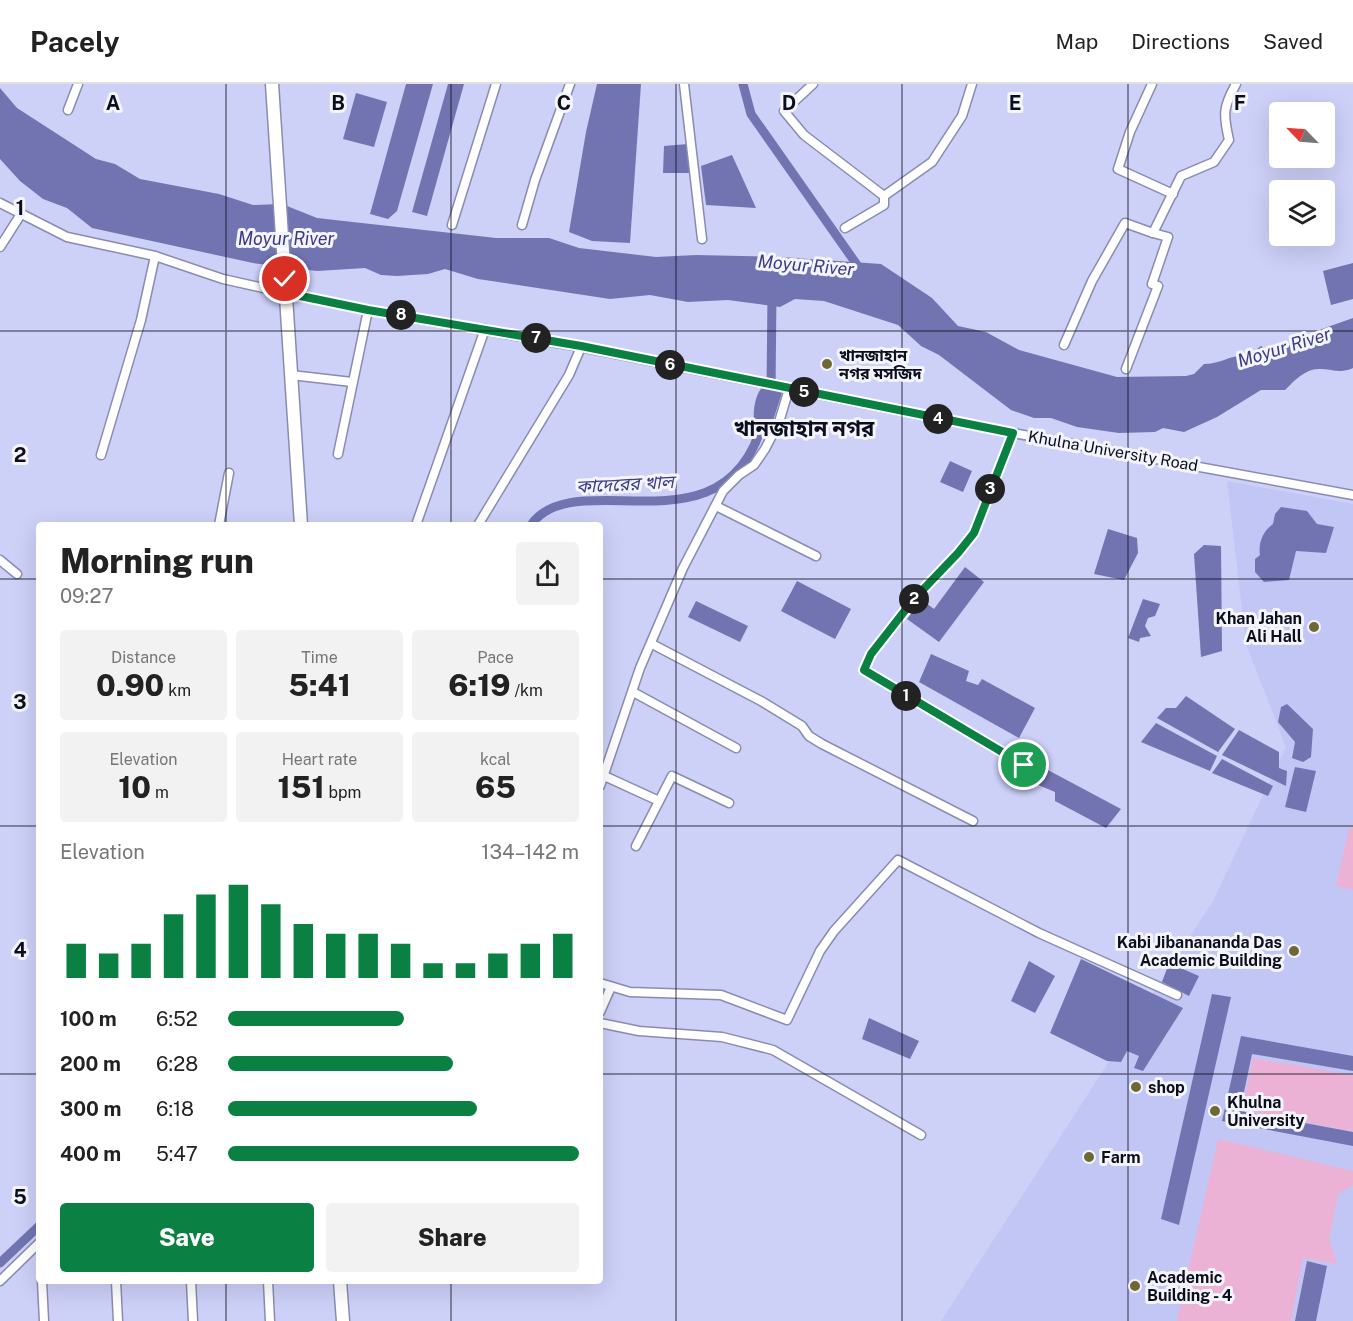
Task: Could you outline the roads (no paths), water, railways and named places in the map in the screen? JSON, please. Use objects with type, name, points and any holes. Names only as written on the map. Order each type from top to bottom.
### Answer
[{"type":"main road","points":[[272,84],[301,522]]},
{"type":"main road","points":[[340,1284],[342,1321]]},
{"type":"street","points":[[68,110],[78,84]]},
{"type":"street","points":[[452,225],[496,84]]},
{"type":"street","points":[[522,225],[570,84]]},
{"type":"street","points":[[684,84],[702,238]]},
{"type":"street","points":[[813,84],[784,111],[804,135],[884,196]]},
{"type":"street","points":[[884,196],[932,162],[962,116],[972,84]]},
{"type":"street","points":[[1152,84],[1130,132],[1118,169],[1173,194]]},
{"type":"street","points":[[1153,233],[1181,176],[1214,162],[1229,140],[1225,122],[1225,104],[1236,84]]},
{"type":"street","points":[[845,228],[884,205],[884,196]]},
{"type":"street","name":"Khulna University Road","points":[[0,203],[67,237],[154,256],[223,279],[286,293],[368,310],[581,346],[789,390],[1353,495]]},
{"type":"street","points":[[0,247],[21,214]]},
{"type":"street","points":[[1064,345],[1092,281],[1125,223],[1168,237],[1152,284],[1158,286],[1126,369]]},
{"type":"street","points":[[100,455],[141,320],[154,256]]},
{"type":"street","points":[[338,454],[368,310]]},
{"type":"street","points":[[417,522],[485,329]]},
{"type":"street","points":[[480,522],[569,375],[581,346]]},
{"type":"street","points":[[291,375],[352,382]]},
{"type":"street","points":[[603,772],[640,668],[683,568],[723,491],[739,475],[754,465],[765,449],[779,422],[789,390]]},
{"type":"street","points":[[1013,433],[974,533],[914,599],[871,654],[864,670],[1024,765]]},
{"type":"street","points":[[220,522],[229,473]]},
{"type":"street","points":[[716,506],[816,556]]},
{"type":"street","points":[[0,560],[17,574]]},
{"type":"street","points":[[652,644],[761,701],[802,726],[809,736],[973,821]]},
{"type":"street","points":[[633,692],[736,748]]},
{"type":"street","points":[[603,775],[659,801]]},
{"type":"street","points":[[636,846],[672,776],[729,803]]},
{"type":"street","points":[[603,984],[630,992],[721,995],[787,1020],[820,951],[834,931],[898,860],[1039,933],[1177,995]]},
{"type":"street","points":[[603,1005],[611,987]]},
{"type":"street","points":[[603,1024],[639,1031],[722,1037],[773,1050],[921,1135]]},
{"type":"street","points":[[0,1281],[36,1246]]},
{"type":"street","points":[[42,1284],[45,1321]]},
{"type":"street","points":[[116,1284],[118,1321]]},
{"type":"street","points":[[191,1284],[193,1321]]},
{"type":"street","points":[[268,1284],[270,1321]]},
{"type":"water","points":[[406,84],[433,84],[397,211],[388,219],[370,214]]},
{"type":"water","points":[[448,84],[464,84],[427,216],[412,212]]},
{"type":"water","points":[[597,84],[641,84],[630,243],[592,241],[569,232],[586,132]]},
{"type":"water","name":"Moyur River","points":[[0,88],[17,108],[96,159],[115,164],[140,179],[219,194],[253,205],[282,204],[317,218],[496,238],[549,238],[579,248],[656,257],[696,255],[780,257],[881,264],[932,298],[958,326],[986,332],[1019,350],[1117,377],[1194,374],[1204,364],[1236,356],[1248,356],[1261,346],[1274,353],[1322,329],[1353,318],[1353,368],[1340,371],[1315,369],[1301,376],[1285,390],[1261,390],[1217,417],[1184,432],[1163,428],[1155,432],[1119,433],[1077,427],[1051,418],[1034,418],[1011,410],[939,355],[921,346],[898,325],[824,301],[795,299],[780,307],[728,300],[688,302],[650,295],[610,299],[478,279],[445,269],[428,274],[397,276],[381,275],[365,268],[317,271],[253,263],[92,228],[67,208],[43,199],[20,181],[0,159]]},
{"type":"water","points":[[356,93],[387,102],[374,147],[343,139]]},
{"type":"water","points":[[688,144],[691,173],[663,173],[664,146]]},
{"type":"water","points":[[732,155],[756,208],[706,205],[701,166]]},
{"type":"water","points":[[1353,263],[1353,299],[1331,305],[1323,271]]},
{"type":"water","points":[[766,385],[771,391],[776,387],[782,393],[769,433],[764,434],[756,430],[754,412],[756,399]]},
{"type":"water","points":[[950,461],[972,471],[963,492],[940,482]]},
{"type":"water","points":[[1281,507],[1307,511],[1317,524],[1334,527],[1326,553],[1296,551],[1289,580],[1264,582],[1255,572],[1255,559],[1260,555],[1260,546],[1266,530],[1273,524],[1275,514]]},
{"type":"water","points":[[1108,529],[1137,538],[1138,553],[1124,580],[1094,574]]},
{"type":"water","points":[[1204,545],[1221,546],[1222,651],[1201,657],[1194,554]]},
{"type":"water","points":[[965,567],[984,582],[939,642],[907,619],[922,600],[934,609]]},
{"type":"water","points":[[797,581],[851,609],[835,639],[781,611]]},
{"type":"water","points":[[1143,599],[1160,604],[1155,616],[1148,618],[1145,626],[1151,636],[1140,638],[1139,642],[1128,638]]},
{"type":"water","points":[[696,601],[748,626],[740,642],[688,617]]},
{"type":"water","points":[[931,654],[969,671],[966,681],[978,685],[982,679],[1035,708],[1019,738],[919,682]]},
{"type":"water","points":[[1186,696],[1235,729],[1218,752],[1157,718],[1166,708],[1176,708]]},
{"type":"water","points":[[1287,704],[1313,729],[1311,757],[1303,762],[1292,758],[1295,742],[1278,722],[1281,707]]},
{"type":"water","points":[[1156,723],[1217,756],[1210,771],[1141,742]]},
{"type":"water","points":[[1239,730],[1279,752],[1279,768],[1287,771],[1286,786],[1222,755]]},
{"type":"water","points":[[1222,759],[1273,786],[1268,796],[1212,773]]},
{"type":"water","points":[[1295,767],[1316,771],[1306,812],[1285,807]]},
{"type":"water","points":[[1046,769],[1121,809],[1106,828],[1055,801],[1055,792],[1036,784]]},
{"type":"water","points":[[1081,959],[1183,1008],[1143,1071],[1134,1068],[1139,1056],[1127,1051],[1121,1062],[1107,1061],[1050,1033]]},
{"type":"water","points":[[1029,961],[1055,976],[1035,1013],[1011,1001]]},
{"type":"water","points":[[1169,963],[1199,976],[1189,996],[1162,982]]},
{"type":"water","points":[[1212,994],[1231,997],[1179,1225],[1161,1219]]},
{"type":"water","points":[[869,1018],[919,1041],[910,1059],[862,1039]]},
{"type":"water","points":[[1241,1036],[1353,1056],[1353,1071],[1252,1054],[1240,1111],[1353,1132],[1353,1146],[1222,1121]]},
{"type":"water","points":[[1307,1261],[1327,1266],[1316,1321],[1295,1321]]},
{"type":"waterway","points":[[743,84],[751,114],[862,272]]},
{"type":"waterway","name":"কাদেরের খাল","points":[[768,402],[771,391],[772,293]]},
{"type":"waterway","name":"কাদেরের খাল","points":[[535,522],[552,508],[581,501],[650,501],[685,498],[717,487],[744,463],[763,421]]},
{"type":"waterway","points":[[0,1263],[36,1229]]},
{"type":"place","name":"খানজাহান নগর মসজিদ","points":[[827,364]]},
{"type":"place","name":"Khan Jahan Ali Hall","points":[[1314,627]]},
{"type":"place","name":"Kabi Jibanananda Das Academic Building","points":[[1294,951]]},
{"type":"place","name":"shop","points":[[1136,1087]]},
{"type":"place","name":"Khulna University","points":[[1215,1111]]},
{"type":"place","name":"Farm","points":[[1089,1157]]},
{"type":"place","name":"Academic Building - 4","points":[[1135,1286]]},
{"type":"district","name":"খানজাহান নগর","points":[[804,428]]}]
